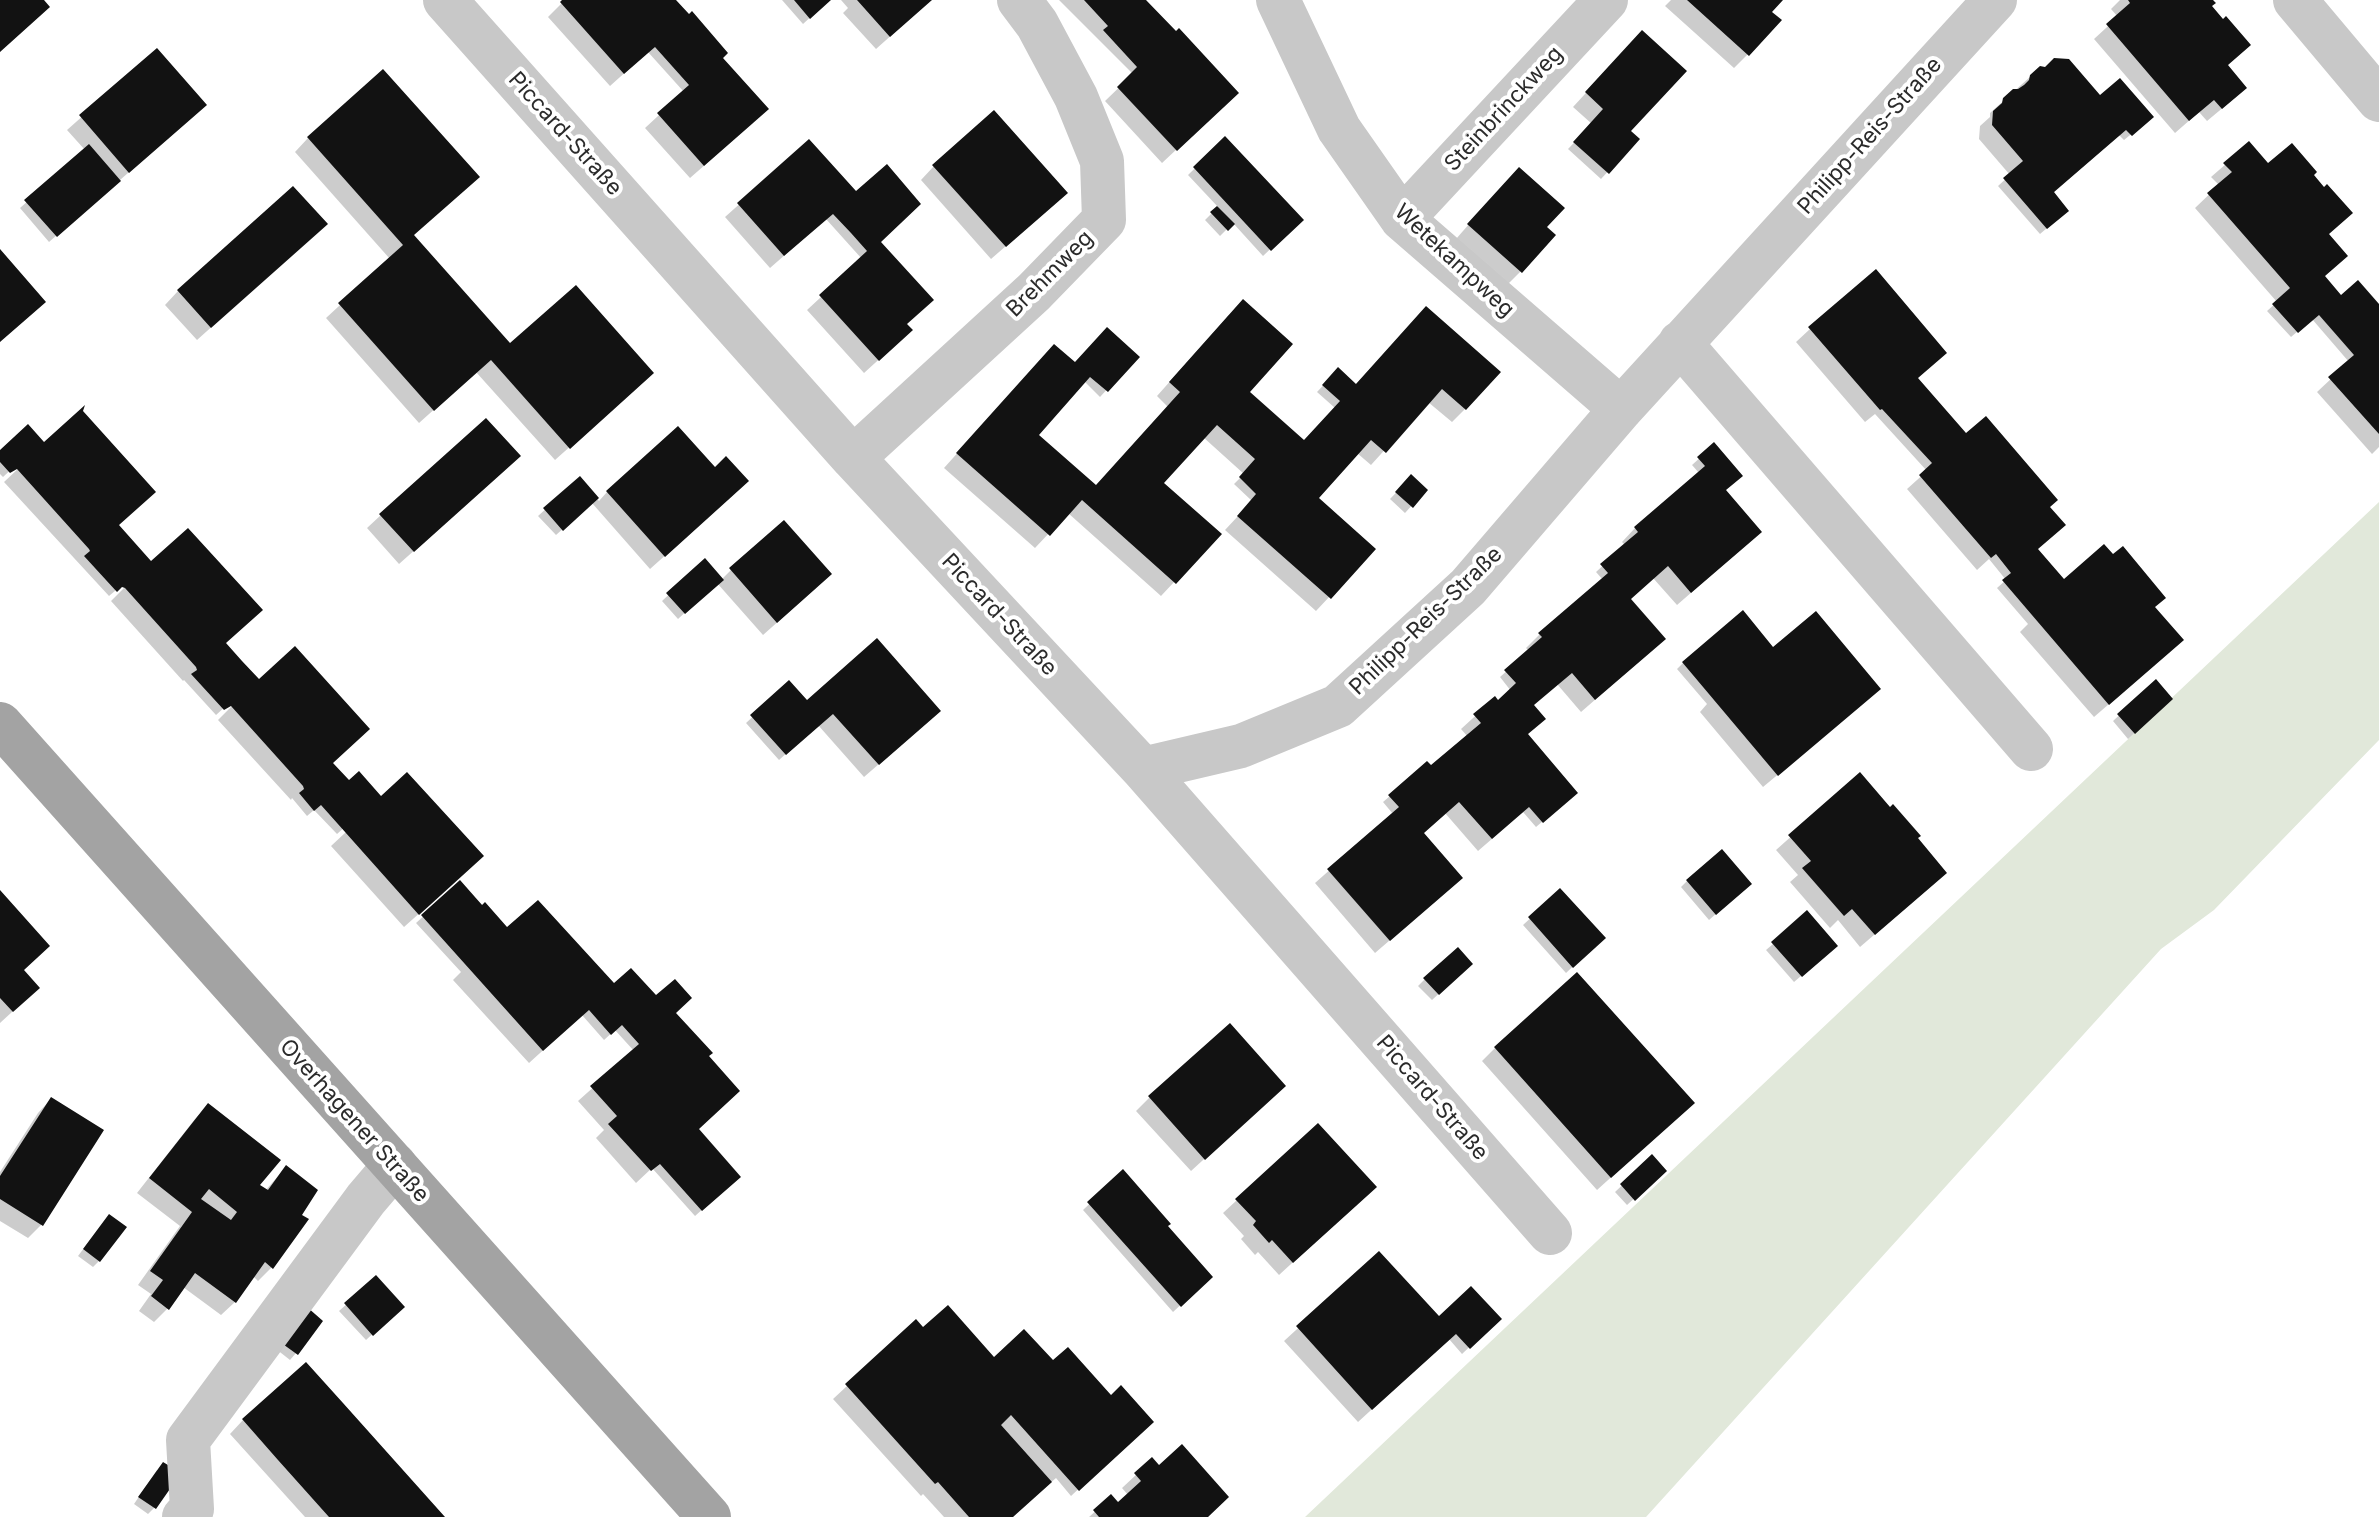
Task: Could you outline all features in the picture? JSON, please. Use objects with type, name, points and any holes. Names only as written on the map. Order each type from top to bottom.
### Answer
[{"type":"main road","name":"Overhagener Straße","points":[[0,724],[709,1517]]},
{"type":"street","name":"Piccard-Straße","points":[[445,0],[853,458],[1143,769],[1550,1233]]},
{"type":"street","name":"Brehmweg","points":[[853,458],[1034,292],[1104,220],[1102,161],[1076,97],[1037,24],[1019,0]]},
{"type":"street","name":"Wetekampweg","points":[[1278,0],[1339,129],[1402,219],[1621,409]]},
{"type":"street","name":"Steinbrinckweg","points":[[1402,219],[1606,0]]},
{"type":"street","name":"Philipp-Reis-Straße","points":[[1143,769],[1241,746],[1338,706],[1468,587],[1680,343],[1995,0]]},
{"type":"street","points":[[2295,0],[2379,100]]},
{"type":"street","points":[[1680,343],[2031,749]]},
{"type":"street","points":[[184,1517],[192,1509],[188,1440],[366,1199],[395,1165]]},
{"type":"shaded area","points":[[2379,502],[2379,740],[2214,910],[2161,949],[1646,1517],[1305,1517]]},
{"type":"building","points":[[0,0],[44,0],[50,7],[0,52]]},
{"type":"building","points":[[676,0],[689,14],[692,11],[728,53],[723,58],[769,109],[704,166],[657,113],[689,85],[655,47],[624,74],[560,2]]},
{"type":"building","points":[[794,0],[831,0],[810,19]]},
{"type":"building","points":[[857,0],[932,0],[890,37]]},
{"type":"building","points":[[1084,0],[1146,0],[1176,31],[1179,28],[1239,93],[1177,151],[1117,87],[1137,67],[1103,30],[1108,26]]},
{"type":"building","points":[[1687,0],[1783,0],[1772,12],[1782,20],[1749,56]]},
{"type":"building","points":[[2128,0],[2213,0],[2216,3],[2212,6],[2223,19],[2226,16],[2251,45],[2228,65],[2247,88],[2222,109],[2214,100],[2189,121],[2106,24],[2130,3]]},
{"type":"building","points":[[1642,30],[1687,71],[1631,131],[1640,139],[1609,174],[1573,142],[1603,109],[1585,92]]},
{"type":"building","points":[[157,48],[207,105],[129,173],[79,115]]},
{"type":"building","points":[[2054,58],[2069,59],[2100,95],[2120,78],[2154,117],[2132,136],[2126,130],[2054,192],[2069,211],[2047,229],[2003,178],[2023,161],[1992,125],[1993,111],[2003,98],[2024,85],[2040,66],[2045,67]]},
{"type":"building","points":[[383,69],[480,177],[414,235],[510,343],[576,285],[654,373],[570,449],[491,360],[434,411],[338,303],[403,245],[307,137]]},
{"type":"building","points":[[994,110],[1068,193],[1006,247],[932,165]]},
{"type":"building","points":[[1225,136],[1304,220],[1271,251],[1193,167]]},
{"type":"building","points":[[809,139],[856,191],[887,164],[921,204],[881,242],[934,300],[907,324],[913,330],[879,361],[819,295],[867,251],[851,233],[833,214],[784,256],[737,203]]},
{"type":"building","points":[[2249,141],[2268,163],[2292,143],[2317,172],[2314,175],[2324,187],[2327,184],[2353,213],[2329,234],[2348,256],[2325,276],[2341,295],[2358,280],[2379,304],[2379,434],[2328,377],[2354,355],[2319,315],[2298,333],[2272,304],[2290,288],[2207,193],[2232,172],[2223,163]]},
{"type":"building","points":[[89,144],[121,181],[57,237],[24,200]]},
{"type":"building","points":[[1519,167],[1565,208],[1547,227],[1556,235],[1522,273],[1467,224]]},
{"type":"building","points":[[293,186],[328,224],[211,328],[177,290]]},
{"type":"building","points":[[1217,206],[1235,224],[1228,231],[1210,212]]},
{"type":"building","points":[[0,249],[46,302],[0,342]]},
{"type":"building","points":[[1876,269],[1947,353],[1918,378],[1966,433],[1986,416],[2058,500],[2050,507],[2066,525],[2038,549],[2064,579],[2104,544],[2113,554],[2123,546],[2166,598],[2155,607],[2184,640],[2109,705],[2002,580],[2011,573],[1996,554],[1991,558],[1919,475],[1932,463],[1880,410],[1808,327]]},
{"type":"building","points":[[1243,299],[1293,344],[1250,392],[1304,440],[1340,401],[1322,385],[1338,367],[1356,384],[1426,306],[1501,372],[1466,410],[1442,389],[1386,453],[1371,440],[1319,498],[1376,549],[1331,599],[1237,516],[1256,494],[1239,477],[1255,459],[1217,425],[1164,483],[1222,534],[1176,584],[1082,500],[1050,536],[956,453],[1054,344],[1075,362],[1107,327],[1140,357],[1108,392],[1090,377],[1039,435],[1096,485],[1180,392],[1169,382]]},
{"type":"building","points":[[85,405],[83,411],[156,492],[119,525],[151,561],[188,528],[263,610],[226,643],[242,661],[259,679],[295,646],[370,729],[333,763],[349,780],[359,771],[381,796],[407,772],[484,856],[419,915],[321,805],[314,811],[299,793],[303,786],[231,706],[224,710],[191,674],[197,670],[196,667],[125,588],[117,592],[84,556],[89,549],[17,469],[10,473],[0,462],[0,450],[28,424],[44,442]]},
{"type":"building","points":[[486,418],[521,456],[414,552],[379,514]]},
{"type":"building","points":[[678,426],[715,467],[726,456],[749,481],[665,557],[606,491]]},
{"type":"building","points":[[1714,442],[1743,476],[1726,490],[1762,532],[1691,593],[1668,566],[1631,599],[1666,639],[1595,700],[1572,673],[1534,705],[1546,719],[1528,734],[1578,793],[1543,823],[1529,807],[1492,839],[1459,802],[1424,833],[1463,878],[1390,941],[1327,869],[1399,807],[1388,795],[1427,761],[1431,765],[1481,723],[1473,714],[1495,696],[1498,700],[1516,683],[1504,670],[1542,637],[1538,633],[1608,573],[1600,564],[1638,532],[1634,527],[1705,466],[1697,457]]},
{"type":"building","points":[[1411,474],[1428,490],[1413,508],[1395,492]]},
{"type":"building","points":[[580,476],[599,498],[563,531],[543,508]]},
{"type":"building","points":[[784,520],[832,574],[777,623],[729,568]]},
{"type":"building","points":[[705,558],[724,580],[685,614],[666,593]]},
{"type":"building","points":[[1743,610],[1773,647],[1816,611],[1881,689],[1778,776],[1682,662]]},
{"type":"building","points":[[877,638],[941,711],[879,765],[833,714],[786,755],[750,715],[789,680],[807,700]]},
{"type":"building","points":[[2156,679],[2173,699],[2135,734],[2117,714]]},
{"type":"building","points":[[1860,772],[1890,807],[1893,804],[1921,836],[1918,838],[1947,873],[1875,935],[1852,909],[1844,916],[1802,868],[1811,861],[1788,835]]},
{"type":"building","points":[[1722,849],[1752,884],[1716,915],[1686,880]]},
{"type":"building","points":[[460,880],[507,927],[538,900],[614,983],[631,968],[656,995],[675,979],[692,998],[676,1013],[713,1053],[709,1056],[740,1091],[699,1129],[741,1177],[702,1211],[660,1164],[651,1171],[608,1124],[617,1116],[590,1086],[639,1044],[622,1025],[611,1035],[589,1010],[543,1051],[421,915]]},
{"type":"building","points":[[1560,888],[1606,938],[1573,968],[1528,917]]},
{"type":"building","points":[[0,890],[50,946],[24,970],[40,988],[13,1012],[0,998]]},
{"type":"building","points":[[1807,910],[1838,946],[1802,977],[1771,942]]},
{"type":"building","points":[[1458,947],[1473,964],[1439,995],[1423,978]]},
{"type":"building","points":[[1577,972],[1695,1103],[1611,1178],[1494,1047]]},
{"type":"building","points":[[1230,1023],[1286,1086],[1205,1160],[1148,1096]]},
{"type":"building","points":[[51,1097],[104,1130],[43,1226],[0,1199],[0,1176]]},
{"type":"building","points":[[208,1103],[281,1160],[260,1185],[268,1190],[286,1165],[318,1190],[302,1215],[309,1219],[273,1269],[265,1262],[236,1303],[195,1273],[169,1310],[151,1296],[163,1280],[150,1271],[192,1212],[149,1178]],"holes":[[[209,1189],[237,1212],[231,1220],[201,1199]]]},
{"type":"building","points":[[1318,1123],[1377,1187],[1293,1263],[1272,1240],[1269,1243],[1253,1225],[1256,1221],[1235,1199]]},
{"type":"building","points":[[1652,1154],[1667,1171],[1635,1201],[1620,1184]]},
{"type":"building","points":[[1123,1169],[1213,1277],[1181,1307],[1087,1202]]},
{"type":"building","points":[[109,1214],[127,1227],[100,1262],[83,1249]]},
{"type":"building","points":[[1379,1251],[1439,1316],[1471,1286],[1502,1319],[1470,1349],[1456,1334],[1372,1410],[1296,1326]]},
{"type":"building","points":[[376,1275],[405,1307],[373,1336],[344,1303]]},
{"type":"building","points":[[948,1305],[994,1357],[1024,1329],[1053,1360],[1068,1347],[1111,1395],[1121,1385],[1154,1422],[1079,1491],[1011,1415],[1001,1425],[1052,1482],[1013,1517],[969,1517],[845,1384],[916,1319],[923,1327]]},
{"type":"building","points":[[307,1307],[323,1321],[298,1355],[280,1342]]},
{"type":"building","points":[[306,1362],[445,1517],[329,1517],[242,1419]]},
{"type":"building","points":[[1182,1444],[1229,1497],[1208,1517],[1099,1517],[1093,1510],[1111,1494],[1118,1502],[1141,1481],[1134,1473],[1152,1457],[1159,1465]]},
{"type":"building","points":[[163,1462],[181,1473],[156,1509],[138,1497]]}]
